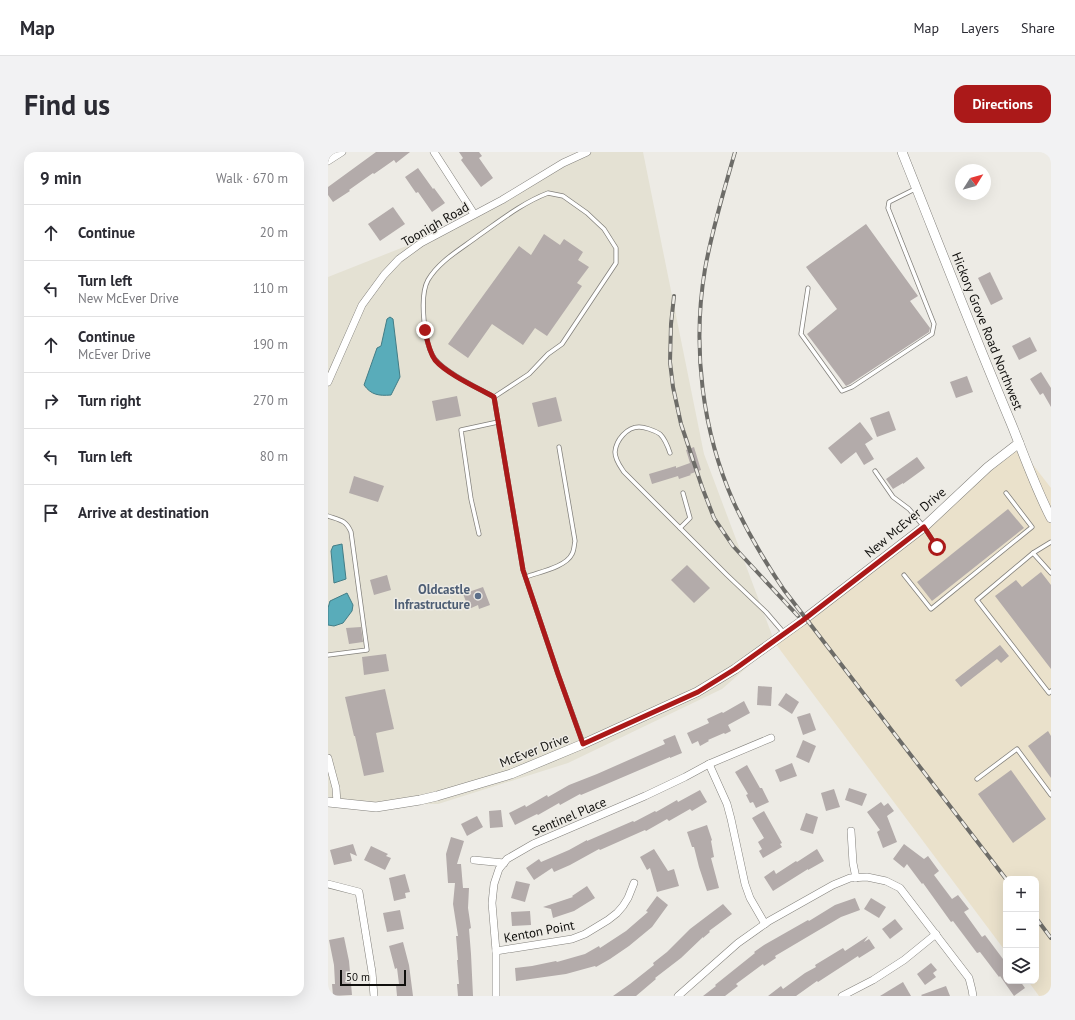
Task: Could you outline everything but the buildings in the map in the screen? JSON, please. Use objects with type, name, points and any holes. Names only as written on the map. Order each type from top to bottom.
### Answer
[{"type":"street","points":[[328,161],[342,152]]},
{"type":"street","points":[[434,152],[474,214]]},
{"type":"street","name":"Toonigh Road","points":[[328,382],[330,373],[362,305],[384,275],[399,259],[421,243],[502,200],[563,163],[587,152]]},
{"type":"street","name":"Hickory Grove Road Northwest","points":[[902,152],[1040,497],[1051,518]]},
{"type":"street","name":"New McEver Drive","points":[[806,618],[924,527],[988,467],[1019,443]]},
{"type":"street","name":"McEver Drive","points":[[333,802],[376,807],[432,798],[511,774],[583,744],[698,692],[735,669],[806,618]]},
{"type":"street","name":"Sentinel Place","points":[[496,996],[496,951],[492,903],[494,884],[499,869],[508,859],[533,844],[645,796],[709,764],[770,738]]},
{"type":"street","points":[[328,758],[336,788],[333,802]]},
{"type":"street","points":[[709,764],[731,819],[745,884],[750,898],[765,924]]},
{"type":"street","points":[[851,831],[853,863],[856,878]]},
{"type":"street","points":[[474,860],[504,863]]},
{"type":"street","points":[[678,996],[738,943],[765,924],[834,885],[850,878],[867,877],[886,881],[900,888],[969,978],[973,996]]},
{"type":"street","name":"Kenton Point","points":[[496,951],[572,939],[585,934],[617,913],[628,898],[634,883]]},
{"type":"street","points":[[328,884],[359,892],[372,972],[374,996]]},
{"type":"street","points":[[842,996],[879,976],[904,960],[936,934]]},
{"type":"lane","points":[[808,288],[801,334],[842,391],[852,387],[932,334],[934,324],[888,208],[889,202],[916,189]]},
{"type":"lane","points":[[548,193],[563,196],[587,213],[604,229],[616,248],[616,263],[562,344],[548,354],[529,374],[494,397],[448,370],[435,359],[428,344],[425,330],[423,308],[424,293],[427,281],[443,262],[520,206],[548,193]]},
{"type":"lane","points":[[494,397],[526,577],[583,744]]},
{"type":"lane","points":[[480,534],[471,499],[461,430],[498,422]]},
{"type":"lane","points":[[670,454],[660,434],[652,430],[639,427],[628,430],[619,439],[615,453],[624,472],[766,612],[784,633]]},
{"type":"lane","points":[[526,577],[560,565],[569,559],[573,553],[575,542],[559,447]]},
{"type":"lane","points":[[875,471],[892,496],[909,509],[924,527],[937,547]]},
{"type":"lane","points":[[680,528],[690,518],[683,493]]},
{"type":"lane","points":[[904,575],[931,609],[1032,527],[1006,493]]},
{"type":"lane","points":[[328,516],[343,521],[349,526],[351,532],[367,650],[328,655]]},
{"type":"lane","points":[[1051,542],[1033,554],[978,600],[1049,693],[1051,691]]},
{"type":"lane","points":[[1033,554],[1051,573]]},
{"type":"lane","points":[[977,778],[1017,749],[1051,796]]},
{"type":"shaded area","points":[[591,152],[643,152],[704,454],[775,643],[722,689],[568,763],[438,804],[331,805],[328,796],[328,277],[424,239]]},
{"type":"shaded area","points":[[1020,448],[1051,488],[1051,996],[1039,996],[1030,984],[1039,984],[1039,876],[1003,876],[1003,948],[775,643]]},
{"type":"water","points":[[390,317],[393,319],[400,377],[391,395],[379,395],[369,391],[364,385],[377,348],[381,346],[387,319]]},
{"type":"water","points":[[342,544],[346,579],[334,583],[331,551],[333,546]]},
{"type":"water","points":[[347,593],[353,605],[352,611],[343,623],[334,626],[328,625],[328,608],[330,601]]},
{"type":"railway","points":[[735,152],[718,210],[705,269],[701,298],[700,358],[703,388],[707,418],[723,475],[734,503],[745,525],[784,590],[1004,876]]},
{"type":"railway","points":[[674,296],[671,324],[670,362],[673,387],[681,424],[714,518],[733,546],[798,616]]},
{"type":"railway","points":[[1039,922],[1051,938]]},
{"type":"place","name":"Oldcastle Infrastructure","points":[[478,596]]},
{"type":"route","points":[[425,330],[428,344],[435,359],[448,370],[494,397],[523,570],[583,744],[698,692],[735,669],[802,621],[924,527],[937,547]]}]
